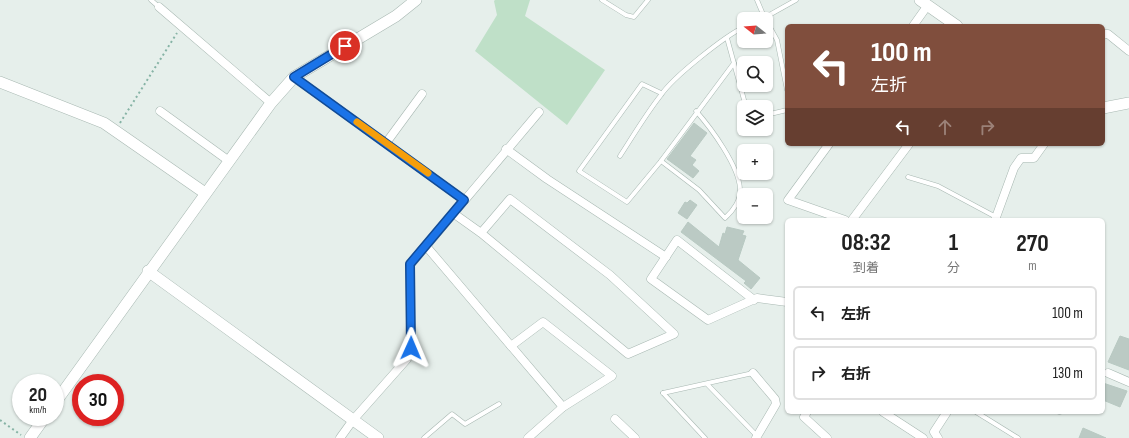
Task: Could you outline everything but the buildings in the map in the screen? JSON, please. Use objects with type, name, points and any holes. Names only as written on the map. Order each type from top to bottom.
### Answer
[{"type":"street","points":[[64,390],[148,271],[271,103],[294,77],[396,16],[416,0]]},
{"type":"street","points":[[915,24],[924,3],[954,24]]},
{"type":"street","points":[[159,7],[271,103]]},
{"type":"street","points":[[1105,34],[1108,34],[1129,50]]},
{"type":"street","points":[[294,77],[464,200]]},
{"type":"street","points":[[0,82],[92,118],[115,130],[205,193]]},
{"type":"street","points":[[386,143],[422,94]]},
{"type":"street","points":[[1105,108],[1129,103]]},
{"type":"street","points":[[160,111],[229,161]]},
{"type":"street","points":[[340,438],[353,420],[407,359],[411,348],[410,264],[538,112]]},
{"type":"street","points":[[828,146],[788,200],[839,218]]},
{"type":"street","points":[[854,218],[908,146]]},
{"type":"street","points":[[996,218],[1014,168],[1021,158],[1034,158],[1043,146]]},
{"type":"street","points":[[506,150],[547,179],[666,257]]},
{"type":"street","points":[[453,213],[481,233],[628,354],[674,334],[610,275],[510,199],[481,233]]},
{"type":"street","points":[[754,300],[677,240],[651,279],[708,320],[754,300],[757,298],[785,302]]},
{"type":"street","points":[[426,246],[563,407]]},
{"type":"street","points":[[148,271],[378,438]]},
{"type":"street","points":[[511,346],[543,322],[612,376],[563,407],[528,438]]},
{"type":"street","points":[[1108,373],[1129,382]]},
{"type":"street","points":[[753,374],[775,399],[776,404],[756,437]]},
{"type":"street","points":[[806,414],[804,417],[827,438]]},
{"type":"street","points":[[886,414],[923,438]]},
{"type":"street","points":[[938,438],[934,432],[946,414]]},
{"type":"street","points":[[614,419],[635,438]]},
{"type":"street","points":[[30,438],[39,426]]},
{"type":"lane","points":[[151,0],[159,7]]},
{"type":"lane","points":[[602,0],[626,15],[634,17],[648,0]]},
{"type":"lane","points":[[757,0],[761,12]]},
{"type":"lane","points":[[773,14],[796,0]]},
{"type":"lane","points":[[620,156],[662,93],[682,74],[737,32]]},
{"type":"lane","points":[[773,34],[777,40],[785,80]]},
{"type":"lane","points":[[727,38],[744,100]]},
{"type":"lane","points":[[662,93],[642,84],[579,171],[627,202],[661,161],[696,112],[734,63]]},
{"type":"lane","points":[[773,113],[785,110]]},
{"type":"lane","points":[[661,161],[698,190],[725,218],[735,209],[740,189],[733,166],[711,128],[696,112]]},
{"type":"lane","points":[[908,178],[938,186],[996,218]]},
{"type":"lane","points":[[705,438],[663,393],[753,374]]},
{"type":"lane","points":[[707,384],[756,437]]},
{"type":"lane","points":[[424,438],[452,414],[465,424],[500,404]]},
{"type":"lane","points":[[979,414],[1018,438]]},
{"type":"path","points":[[115,130],[181,27]]},
{"type":"path","points":[[0,420],[25,438]]},
{"type":"green space","points":[[495,0],[530,0],[525,16],[605,70],[567,125],[475,51],[497,15]]},
{"type":"slow traffic","points":[[357,122],[428,173]]},
{"type":"route","points":[[345,46],[294,77],[464,200],[410,264],[412,325],[411,348]]}]
